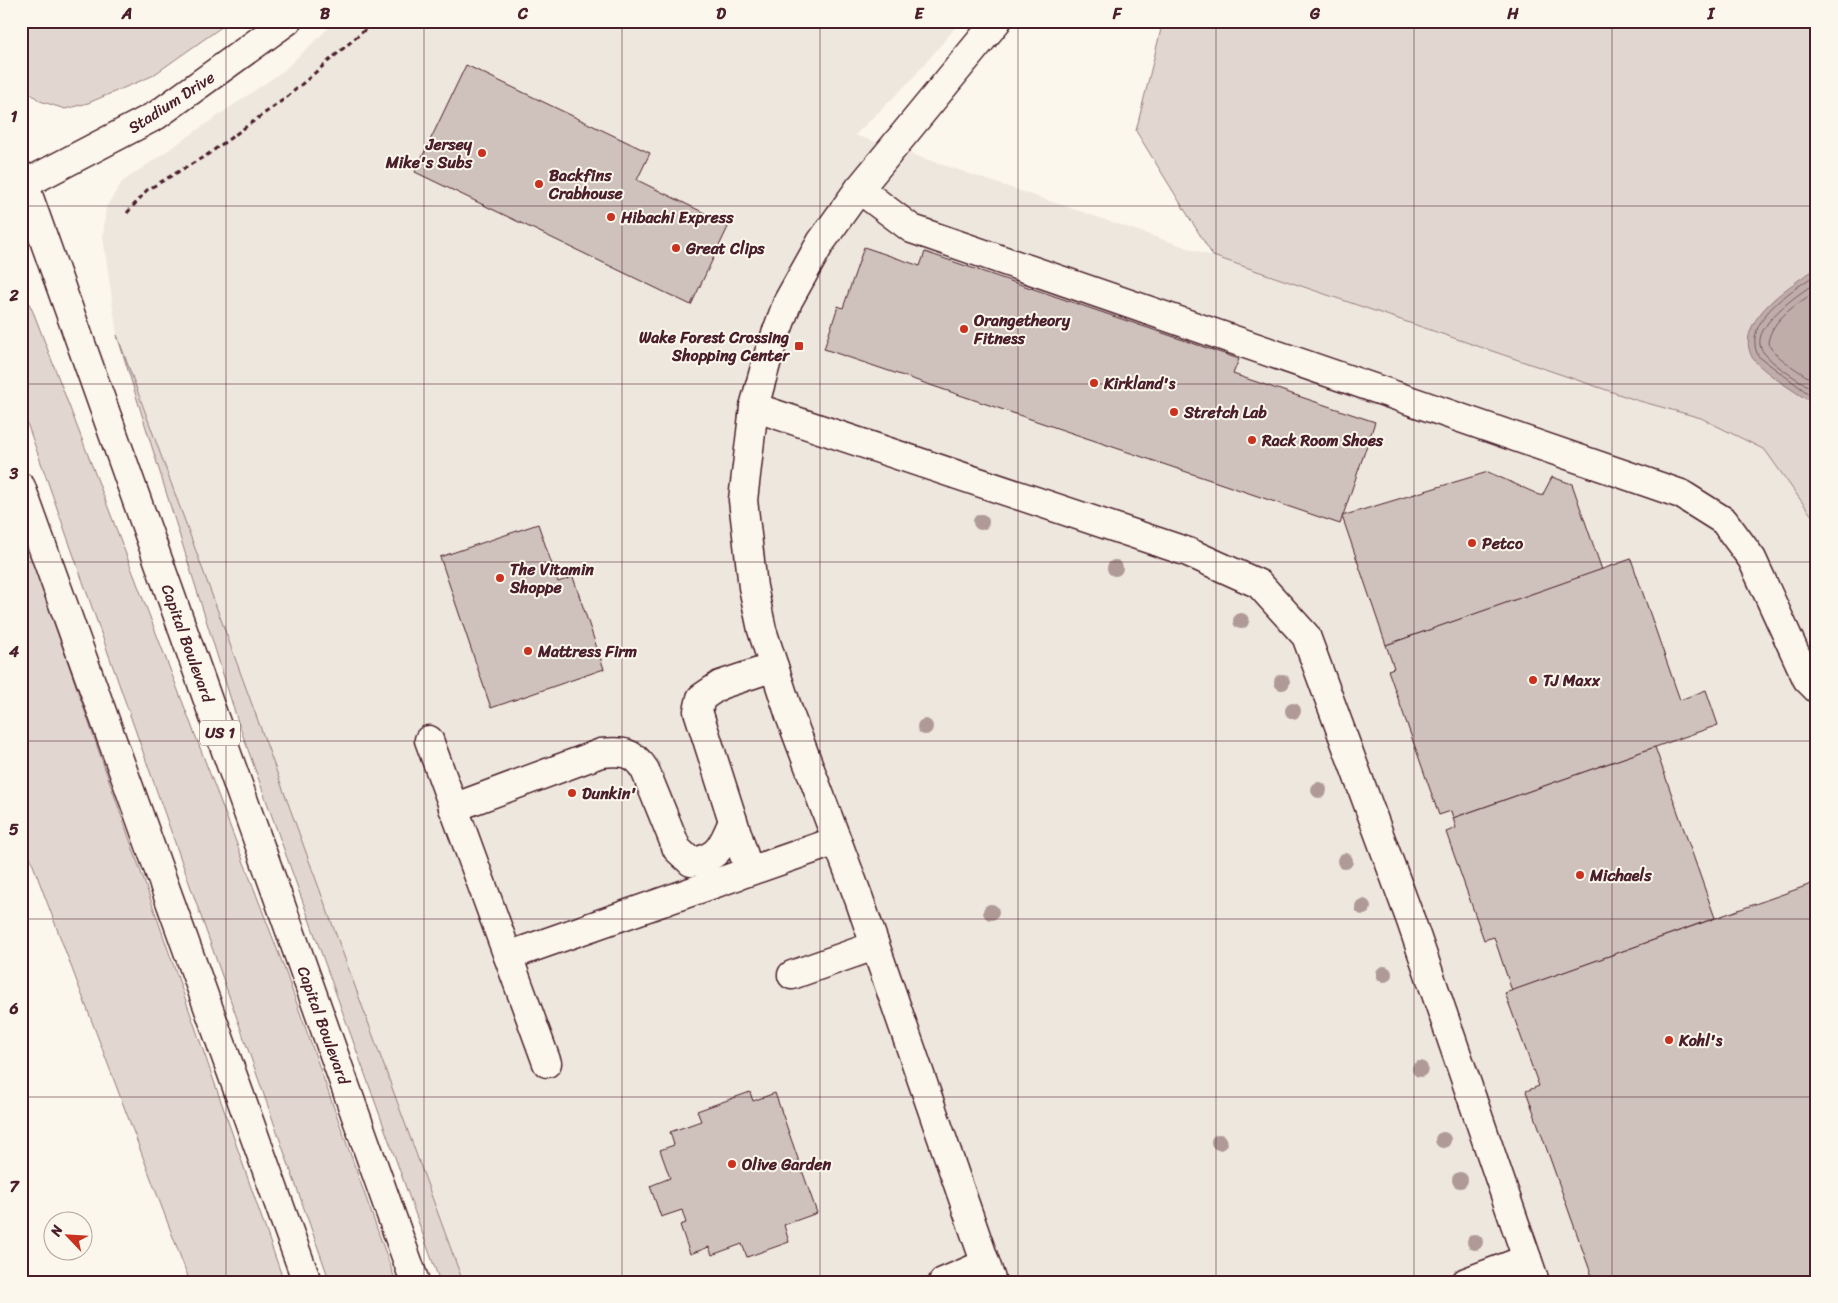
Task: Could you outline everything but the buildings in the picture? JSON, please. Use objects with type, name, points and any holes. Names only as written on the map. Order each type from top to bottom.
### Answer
[{"type":"main road","name":"Stadium Drive","points":[[22,182],[157,115],[287,21]]},
{"type":"main road","points":[[943,1282],[989,1273],[762,630],[753,587],[744,510],[754,407],[769,353],[788,301],[822,242],[859,189],[996,21]]},
{"type":"main road","name":"Capital Boulevard","points":[[22,182],[415,1282]]},
{"type":"main road","points":[[859,189],[912,228],[1681,494],[1724,521],[1752,559],[1807,679],[1817,689]]},
{"type":"main road","points":[[754,407],[1188,552],[1259,584],[1306,636],[1411,921],[1531,1270],[1466,1282]]},
{"type":"main road","points":[[21,487],[307,1282]]},
{"type":"main road","points":[[749,872],[698,711],[701,698],[720,685],[774,667]]},
{"type":"main road","points":[[429,740],[547,1063]]},
{"type":"main road","points":[[453,808],[601,753],[620,751],[638,758],[645,770],[677,849],[691,862],[706,860],[723,845],[733,821]]},
{"type":"main road","points":[[508,956],[836,841]]},
{"type":"main road","points":[[792,975],[874,946]]},
{"type":"path","points":[[127,214],[147,190],[207,155],[287,98],[375,21]]},
{"type":"shaded area","points":[[21,21],[230,21],[152,76],[88,103],[65,109],[40,101],[21,86]]},
{"type":"shaded area","points":[[336,21],[961,21],[912,79],[855,135],[1636,400],[1701,418],[1765,450],[1817,523],[1817,1282],[463,1282],[117,335],[103,237],[106,207],[122,182],[283,71]]},
{"type":"shaded area","points":[[1163,21],[1817,21],[1817,523],[1765,450],[1701,418],[1636,400],[1213,256],[1136,131]]},
{"type":"shaded area","points":[[21,286],[34,314],[282,962],[396,1282],[330,1282],[21,406]]},
{"type":"shaded area","points":[[117,335],[463,1282],[440,1282],[238,722]]},
{"type":"shaded area","points":[[21,528],[284,1282],[190,1282],[21,833]]},
{"type":"water","points":[[1817,268],[1817,406],[1756,363],[1748,343],[1751,330],[1758,317],[1768,305],[1780,294]]},
{"type":"place","name":"Jersey Mike's Subs","points":[[482,153]]},
{"type":"place","name":"Backfins Crabhouse","points":[[539,184]]},
{"type":"place","name":"Hibachi Express","points":[[611,217]]},
{"type":"place","name":"Great Clips","points":[[676,248]]},
{"type":"place","name":"Orangetheory Fitness","points":[[964,329]]},
{"type":"place","name":"Wake Forest Crossing Shopping Center","points":[[799,346]]},
{"type":"place","name":"Kirkland's","points":[[1094,383]]},
{"type":"place","name":"Stretch Lab","points":[[1174,412]]},
{"type":"place","name":"Rack Room Shoes","points":[[1252,440]]},
{"type":"place","name":"Petco","points":[[1472,543]]},
{"type":"place","name":"The Vitamin Shoppe","points":[[500,578]]},
{"type":"place","name":"Mattress Firm","points":[[528,651]]},
{"type":"place","name":"TJ Maxx","points":[[1533,680]]},
{"type":"place","name":"Dunkin'","points":[[572,793]]},
{"type":"place","name":"Michaels","points":[[1580,875]]},
{"type":"place","name":"Kohl's","points":[[1669,1040]]},
{"type":"place","name":"Olive Garden","points":[[732,1164]]}]
